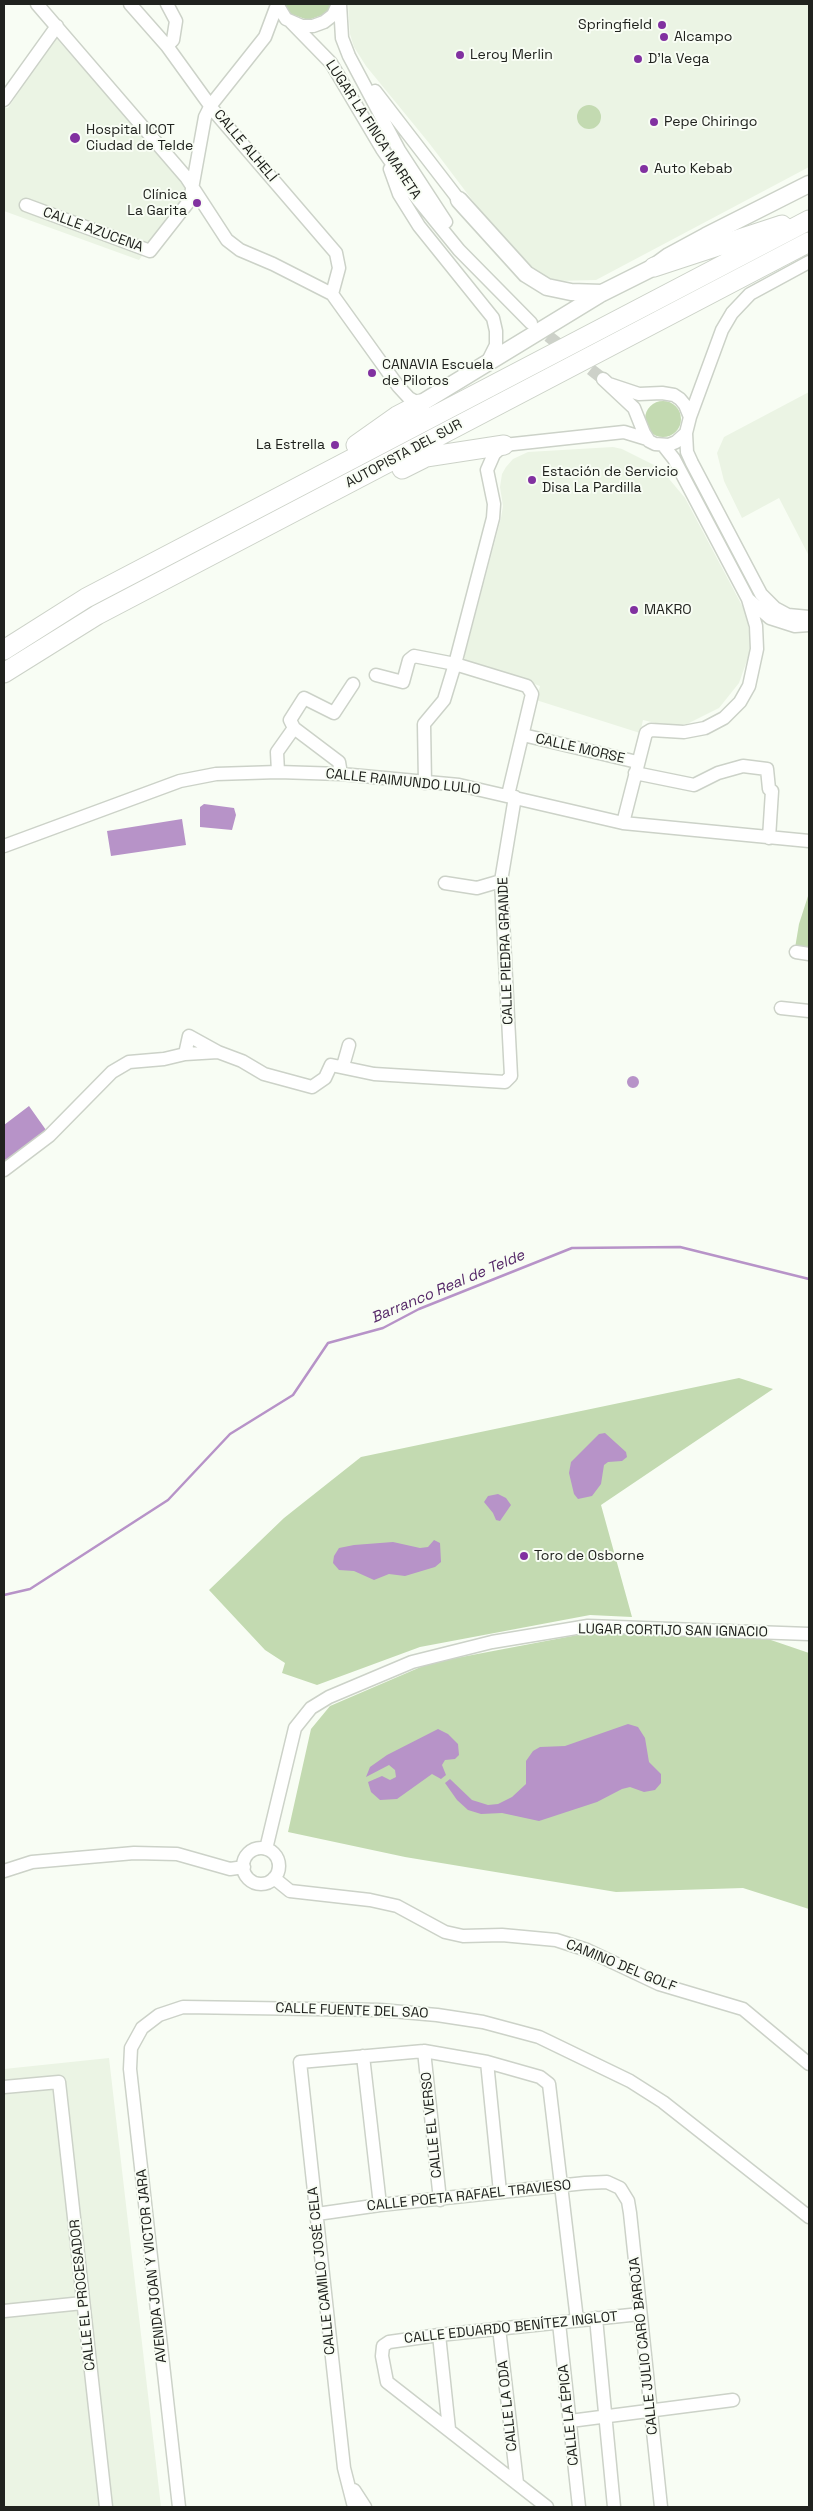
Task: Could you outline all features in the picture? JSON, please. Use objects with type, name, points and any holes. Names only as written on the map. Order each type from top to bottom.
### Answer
[{"type":"highway","points":[[654,267],[737,238],[809,216]]},
{"type":"highway","name":"AUTOPISTA DEL SUR","points":[[4,650],[86,598],[809,220]]},
{"type":"highway","name":"AUTOPISTA DEL SUR","points":[[4,673],[97,615],[809,242]]},
{"type":"highway","points":[[639,331],[735,293],[809,256]]},
{"type":"highway","points":[[86,598],[183,538],[370,437],[397,416],[420,404]]},
{"type":"highway","points":[[97,615],[199,572],[426,457],[504,445]]},
{"type":"main road","points":[[420,404],[602,293],[654,267],[669,256],[706,236],[809,184]]},
{"type":"main road","points":[[459,200],[526,274],[547,287],[571,292],[602,293]]},
{"type":"street","points":[[37,4],[186,177],[227,240],[240,250],[273,264],[332,294],[398,386],[409,398],[420,404]]},
{"type":"street","name":"CALLE ALHELÍ","points":[[130,4],[167,46],[211,105],[336,254],[339,268],[332,294]]},
{"type":"street","points":[[167,4],[176,21],[173,40],[167,46]]},
{"type":"street","name":"LUGAR LA FINCA MARETA","points":[[277,4],[290,21],[331,63],[382,148],[433,219],[459,250],[531,323]]},
{"type":"street","name":"CALLE AZUCENA","points":[[26,206],[150,251],[190,200],[205,117],[211,105],[265,37],[277,4]]},
{"type":"street","name":"LUGAR LA FINCA MARETA","points":[[290,21],[308,26],[324,22],[332,15],[339,4]]},
{"type":"street","name":"LUGAR LA FINCA MARETA","points":[[339,4],[342,38],[348,56],[360,74],[399,150],[425,193],[493,284]]},
{"type":"street","name":"CALLE AZUCENA","points":[[265,37],[290,21]]},
{"type":"street","points":[[4,100],[57,26]]},
{"type":"street","points":[[360,74],[459,200]]},
{"type":"street","points":[[382,148],[400,194],[419,226],[493,318],[496,331],[496,345],[485,366]]},
{"type":"street","points":[[809,262],[750,294],[732,312],[722,330],[690,417],[686,433],[688,452],[692,463],[761,594],[775,608],[788,615],[809,617]]},
{"type":"street","points":[[783,277],[809,266]]},
{"type":"street","points":[[647,439],[634,408],[606,382],[639,394],[674,395],[685,404],[690,417]]},
{"type":"street","points":[[397,416],[403,405],[398,386]]},
{"type":"street","points":[[425,783],[424,724],[444,700],[473,596],[493,518],[494,504],[487,470],[494,454],[504,445],[624,432],[662,445],[674,459],[748,599],[756,626],[757,649],[749,686],[740,702],[724,718],[705,728],[684,732],[651,730],[646,733],[623,823]]},
{"type":"street","points":[[662,445],[676,442],[686,433]]},
{"type":"street","points":[[748,599],[770,618],[795,626],[809,625]]},
{"type":"street","points":[[376,675],[403,682],[409,660],[414,656],[455,664]]},
{"type":"street","name":"CALLE PIEDRA GRANDE","points":[[342,1066],[374,1074],[505,1082],[511,1076],[501,881],[512,796],[531,690],[527,686],[455,664]]},
{"type":"street","points":[[341,774],[338,762],[294,728],[290,720],[304,698],[334,713],[353,684]]},
{"type":"street","points":[[278,772],[277,752],[294,728]]},
{"type":"street","name":"CALLE MORSE","points":[[523,735],[694,785],[718,773],[743,766],[767,770],[769,789],[772,791],[769,838]]},
{"type":"street","name":"CALLE RAIMUNDO LULIO","points":[[4,846],[180,781],[216,774],[278,772],[341,774],[459,785],[623,823],[809,841]]},
{"type":"street","points":[[445,883],[477,888],[501,881]]},
{"type":"street","points":[[781,1008],[809,1010]]},
{"type":"street","points":[[185,1054],[189,1036],[218,1052],[242,1061],[264,1074],[312,1087],[325,1078],[331,1065],[342,1066],[349,1045]]},
{"type":"street","points":[[4,1170],[49,1136],[118,1066],[129,1062],[164,1059],[185,1054],[218,1052]]},
{"type":"street","name":"LUGAR CORTIJO SAN IGNACIO","points":[[266,1849],[295,1728],[311,1708],[329,1697],[412,1662],[492,1642],[588,1626],[809,1634]]},
{"type":"street","points":[[266,1849],[272,1852],[279,1865],[274,1878],[270,1882],[258,1884],[248,1878],[244,1861],[253,1850],[266,1849]]},
{"type":"street","points":[[4,1871],[32,1862],[134,1853],[177,1854],[230,1869],[244,1867]]},
{"type":"street","name":"CAMINO DEL GOLF","points":[[274,1878],[290,1891],[370,1900],[397,1906],[445,1932],[463,1936],[502,1935],[556,1940],[587,1950],[660,1984],[742,2010],[809,2064]]},
{"type":"street","name":"CALLE FUENTE DEL SAO","points":[[142,2028],[159,2015],[183,2007],[380,2010],[437,2015],[483,2022],[539,2037],[630,2081],[663,2102],[809,2217]]},
{"type":"street","name":"AVENIDA JOAN Y VICTOR JARA","points":[[142,2028],[131,2048],[130,2069],[179,2507]]},
{"type":"street","points":[[380,2205],[364,2056],[424,2051],[487,2062],[540,2077],[549,2084],[577,2320]]},
{"type":"street","name":"CALLE EL VERSO","points":[[424,2051],[440,2200]]},
{"type":"street","name":"CALLE CAMILO JOSÉ CELA","points":[[354,2507],[340,2429],[300,2062],[364,2056]]},
{"type":"street","points":[[487,2062],[500,2192]]},
{"type":"street","name":"CALLE EL PROCESADOR","points":[[4,2087],[59,2082],[106,2507]]},
{"type":"street","name":"CALLE POETA RAFAEL TRAVIESO","points":[[317,2214],[380,2205],[607,2182],[620,2188]]},
{"type":"street","name":"CALLE JULIO CARO BAROJA","points":[[620,2188],[628,2201],[630,2213],[660,2507]]},
{"type":"street","points":[[4,2311],[84,2303]]},
{"type":"street","name":"CALLE EDUARDO BENÍTEZ INGLOT","points":[[449,2430],[387,2382],[382,2356],[383,2346],[390,2342],[439,2335],[640,2314]]},
{"type":"street","points":[[596,2318],[614,2507]]},
{"type":"street","name":"CALLE LA ÉPICA","points":[[559,2323],[579,2507]]},
{"type":"street","name":"CALLE LA ODA","points":[[499,2328],[517,2483]]},
{"type":"street","points":[[439,2335],[449,2430],[547,2507]]},
{"type":"street","points":[[570,2421],[732,2400]]},
{"type":"street","name":"CALLE CAMILO JOSÉ CELA","points":[[348,2479],[365,2507]]},
{"type":"shaded area","points":[[348,4],[809,4],[809,167],[596,280],[556,281],[547,278],[530,269],[510,250],[429,143],[366,66],[354,47],[350,34]]},
{"type":"shaded area","name":"Hospital ICOT Ciudad de Telde","points":[[55,37],[188,188],[187,196],[139,260],[4,211],[4,108],[8,108]]},
{"type":"shaded area","points":[[809,392],[809,556],[779,498],[742,518],[724,481],[717,453],[724,437]]},
{"type":"shaded area","points":[[613,447],[622,449],[660,468],[685,498],[747,615],[751,649],[739,683],[719,708],[687,724],[668,726],[643,720],[640,733],[536,700],[540,686],[467,661],[464,658],[501,518],[503,506],[500,487],[502,474],[506,467],[513,459],[528,452]]},
{"type":"shaded area","points":[[204,804],[234,808],[236,815],[232,830],[200,827],[200,807]]},
{"type":"shaded area","points":[[182,819],[186,845],[111,856],[107,831]]},
{"type":"shaded area","points":[[635,1076],[638,1077],[638,1087],[631,1088],[628,1087],[627,1080],[628,1077]]},
{"type":"shaded area","points":[[29,1106],[46,1130],[4,1162],[4,1125]]},
{"type":"shaded area","points":[[605,1433],[626,1452],[627,1457],[622,1461],[608,1462],[604,1465],[601,1484],[592,1496],[578,1499],[574,1494],[569,1473],[571,1462],[599,1434]]},
{"type":"shaded area","points":[[498,1494],[506,1498],[511,1505],[500,1521],[496,1520],[484,1502],[488,1496]]},
{"type":"shaded area","points":[[434,1540],[440,1543],[441,1562],[435,1567],[405,1576],[389,1574],[374,1580],[354,1571],[339,1570],[333,1563],[334,1556],[339,1548],[393,1542],[420,1548],[428,1547]]},
{"type":"shaded area","points":[[628,1724],[638,1727],[645,1738],[649,1762],[661,1774],[661,1783],[655,1790],[644,1792],[630,1787],[622,1789],[597,1802],[539,1821],[502,1813],[481,1814],[468,1810],[457,1800],[445,1783],[450,1779],[472,1800],[488,1805],[498,1804],[512,1797],[526,1784],[526,1761],[533,1751],[540,1747],[565,1746]]},
{"type":"shaded area","points":[[438,1729],[448,1734],[458,1744],[459,1755],[455,1759],[445,1760],[442,1765],[446,1775],[441,1779],[432,1774],[397,1799],[380,1800],[371,1792],[368,1782],[382,1776],[390,1780],[396,1777],[395,1770],[389,1765],[366,1777],[370,1767],[387,1755]]},
{"type":"shaded area","points":[[109,2058],[161,2507],[4,2507],[4,2069]]},
{"type":"green space","points":[[284,4],[332,4],[325,14],[308,20],[291,14]]},
{"type":"green space","points":[[589,105],[598,108],[601,117],[598,126],[589,129],[580,126],[577,117],[580,108]]},
{"type":"green space","points":[[663,401],[670,402],[676,406],[680,412],[680,426],[676,432],[670,436],[663,437],[656,436],[650,432],[646,426],[645,419],[646,412],[650,406],[656,402]]},
{"type":"green space","points":[[809,893],[809,949],[795,948],[799,924]]},
{"type":"green space","points":[[739,1378],[773,1389],[601,1505],[632,1617],[590,1615],[420,1647],[317,1685],[282,1673],[285,1663],[265,1650],[209,1590],[284,1518],[361,1457]]},
{"type":"green space","points":[[588,1633],[768,1639],[809,1653],[809,1909],[743,1888],[616,1892],[405,1857],[288,1832],[311,1729],[330,1706],[430,1663]]},
{"type":"waterway","name":"Barranco Real de Telde","points":[[4,1595],[30,1589],[168,1500],[230,1434],[293,1395],[328,1343],[383,1328],[419,1309],[572,1248],[680,1247],[809,1279]]},
{"type":"tunnel","points":[[534,325],[603,379]]},
{"type":"place","name":"Springfield","points":[[662,25]]},
{"type":"place","name":"Alcampo","points":[[664,37]]},
{"type":"place","name":"Leroy Merlin","points":[[460,55]]},
{"type":"place","name":"D'la Vega","points":[[638,59]]},
{"type":"place","name":"Pepe Chiringo","points":[[654,122]]},
{"type":"place","name":"Hospital ICOT Ciudad de Telde","points":[[75,138]]},
{"type":"place","name":"Auto Kebab","points":[[644,169]]},
{"type":"place","name":"Clínica La Garita","points":[[197,203]]},
{"type":"place","name":"CANAVIA Escuela de Pilotos","points":[[372,373]]},
{"type":"place","name":"La Estrella","points":[[335,445]]},
{"type":"place","name":"Estación de Servicio Disa La Pardilla","points":[[532,480]]},
{"type":"place","name":"MAKRO","points":[[634,610]]},
{"type":"place","name":"Toro de Osborne","points":[[524,1556]]}]
